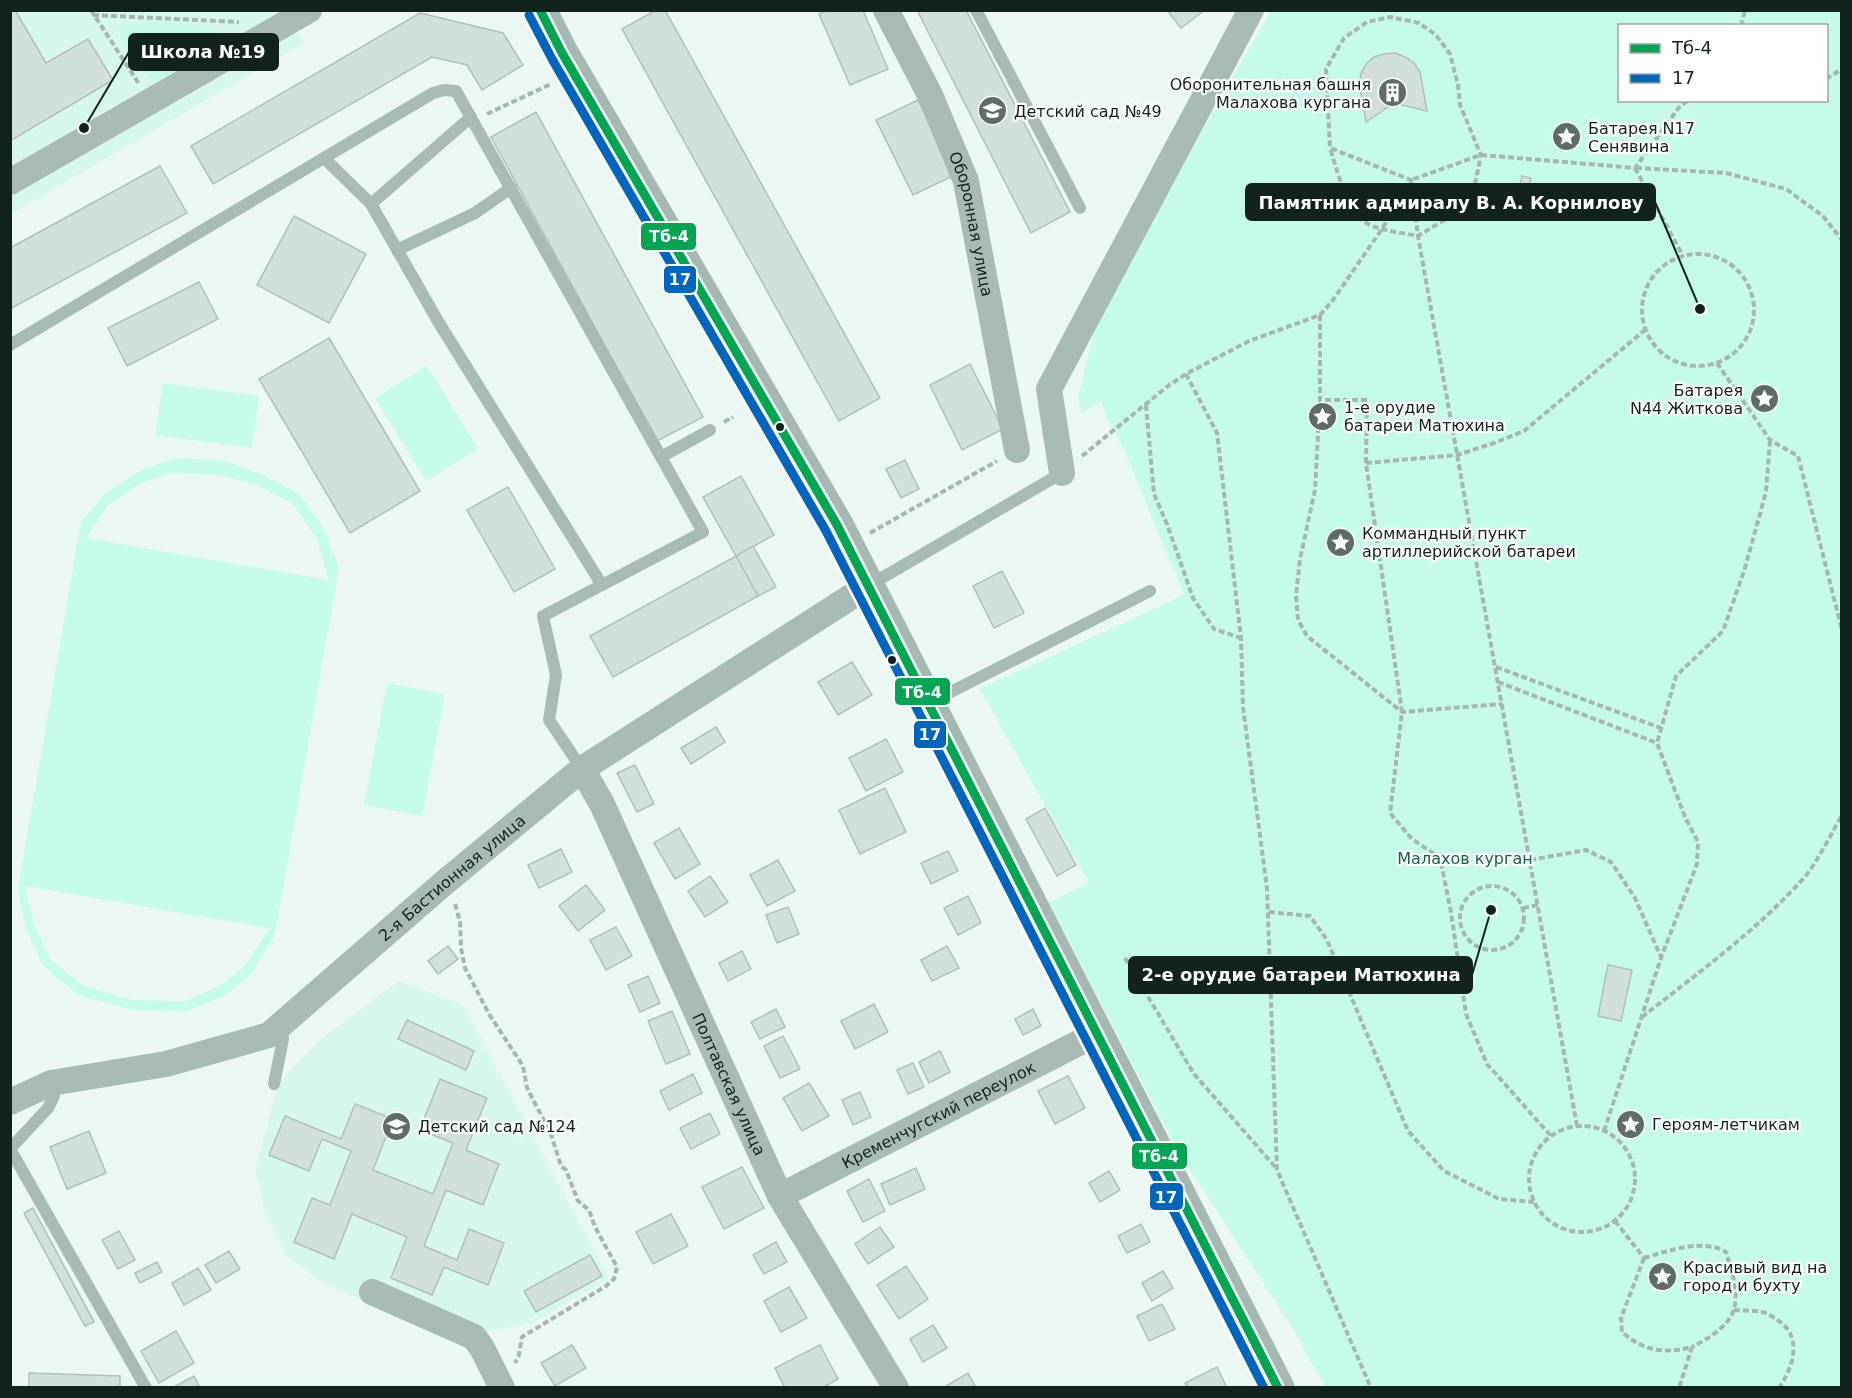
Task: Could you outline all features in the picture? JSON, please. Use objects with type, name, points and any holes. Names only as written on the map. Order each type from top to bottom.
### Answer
[{"type":"main road","points":[[541,10],[562,53],[849,532],[868,586],[1278,1388]]},
{"type":"street","points":[[10,182],[309,10]]},
{"type":"street","name":"Оборонная улица","points":[[886,10],[930,95],[966,181],[1017,450]]},
{"type":"street","points":[[1062,473],[1049,389],[1251,10]]},
{"type":"street","name":"2-я Бастионная улица","points":[[10,1102],[51,1083],[166,1064],[269,1035],[444,883],[582,769],[868,586]]},
{"type":"street","name":"Полтавская улица","points":[[582,769],[602,804],[780,1196],[896,1388]]},
{"type":"street","name":"Кременчугский переулок","points":[[780,1196],[1098,1033]]},
{"type":"street","points":[[372,1292],[474,1337],[502,1387]]},
{"type":"lane","points":[[976,10],[1080,208]]},
{"type":"lane","points":[[10,345],[433,93],[444,90],[456,91],[703,532],[543,616],[556,675],[549,720],[582,769]]},
{"type":"lane","points":[[371,204],[472,118]]},
{"type":"lane","points":[[324,158],[371,204],[446,333],[602,585]]},
{"type":"lane","points":[[397,250],[475,213],[511,188]]},
{"type":"lane","points":[[661,457],[710,430]]},
{"type":"lane","points":[[868,586],[1062,473]]},
{"type":"lane","points":[[928,703],[1150,591]]},
{"type":"lane","points":[[274,1084],[283,1039],[280,1026]]},
{"type":"lane","points":[[51,1083],[54,1096],[48,1108],[10,1149],[146,1388]]},
{"type":"path","points":[[92,13],[151,102]]},
{"type":"path","points":[[92,13],[244,22]]},
{"type":"path","points":[[1390,17],[1419,23],[1436,35],[1450,54],[1458,85],[1460,105],[1481,155],[1475,184],[1462,209],[1418,236],[1382,229],[1358,218],[1342,188],[1330,148],[1326,69],[1344,38],[1367,22],[1390,17]]},
{"type":"path","points":[[1828,78],[1842,69]]},
{"type":"path","points":[[472,118],[553,83]]},
{"type":"path","points":[[1635,168],[1680,106],[1686,102]]},
{"type":"path","points":[[1330,148],[1411,180]]},
{"type":"path","points":[[1062,473],[1186,374],[1249,341],[1320,315],[1382,229],[1411,180],[1481,155],[1726,173],[1786,189],[1823,216],[1842,240]]},
{"type":"path","points":[[1635,168],[1683,256]]},
{"type":"path","points":[[1411,180],[1418,236],[1577,1126]]},
{"type":"path","points":[[1700,254],[1725,261],[1744,278],[1752,293],[1754,310],[1752,327],[1744,343],[1732,355],[1717,363],[1700,366],[1683,364],[1666,357],[1654,345],[1645,330],[1642,299],[1648,285],[1657,272],[1669,262],[1683,256],[1700,254]]},
{"type":"path","points":[[1320,315],[1320,400],[1316,490],[1300,559],[1296,596],[1298,620],[1307,636],[1402,712],[1502,704]]},
{"type":"path","points":[[1366,463],[1457,455],[1524,431],[1645,330]]},
{"type":"path","points":[[1717,363],[1770,440],[1798,456],[1842,630]]},
{"type":"path","points":[[1186,374],[1216,433],[1241,638],[1243,707],[1269,912],[1277,1170]]},
{"type":"path","points":[[1320,400],[1367,400],[1366,463],[1402,712],[1390,813],[1412,839],[1440,858],[1466,1014],[1487,1064],[1551,1136]]},
{"type":"path","points":[[1146,404],[1154,494],[1193,598],[1214,629],[1241,638]]},
{"type":"path","points":[[1604,1131],[1661,958],[1698,864],[1698,842],[1684,817],[1657,743],[1676,676],[1723,631],[1745,568],[1766,492],[1770,440]]},
{"type":"path","points":[[849,532],[1017,450]]},
{"type":"path","points":[[1495,667],[1661,728]]},
{"type":"path","points":[[1498,682],[1657,743]]},
{"type":"path","points":[[1642,1017],[1697,974],[1805,877],[1842,815]]},
{"type":"path","points":[[1530,860],[1586,850],[1611,862],[1635,898],[1661,958]]},
{"type":"path","points":[[444,883],[458,914],[465,968],[489,1014],[523,1066],[527,1088],[551,1134],[561,1166],[566,1170],[578,1201],[589,1210],[595,1227],[617,1267],[614,1279],[606,1286],[522,1337],[519,1354],[502,1387]]},
{"type":"path","points":[[1501,887],[1518,899],[1523,908],[1522,930],[1508,946],[1498,950],[1487,950],[1468,939],[1462,930],[1460,920],[1465,900],[1481,888],[1501,887]]},
{"type":"path","points":[[1523,908],[1538,905]]},
{"type":"path","points":[[1269,912],[1310,916],[1328,940],[1408,1131],[1444,1171],[1499,1199],[1534,1202]]},
{"type":"path","points":[[1452,920],[1460,920]]},
{"type":"path","points":[[1125,958],[1194,1074],[1277,1170],[1371,1388]]},
{"type":"path","points":[[1577,1126],[1591,1127],[1615,1137],[1632,1160],[1635,1177],[1630,1201],[1615,1221],[1586,1232],[1570,1231],[1556,1225],[1543,1215],[1534,1202],[1529,1187],[1529,1172],[1540,1145],[1564,1129],[1577,1126]]},
{"type":"path","points":[[1615,1221],[1644,1258]]},
{"type":"path","points":[[1716,1246],[1726,1252],[1735,1290],[1734,1310],[1726,1322],[1713,1334],[1692,1347],[1677,1351],[1662,1351],[1633,1342],[1622,1332],[1621,1318],[1644,1258],[1684,1249],[1716,1246]]},
{"type":"path","points":[[1734,1310],[1764,1312],[1784,1325],[1792,1336],[1794,1349],[1792,1363],[1779,1388]]},
{"type":"path","points":[[1679,1388],[1692,1347]]},
{"type":"shaded area","points":[[10,11],[286,11],[304,43],[11,214]]},
{"type":"shaded area","name":"Детский сад №124","points":[[399,981],[463,1005],[609,1278],[533,1323],[453,1338],[395,1315],[319,1281],[286,1255],[265,1211],[255,1170],[279,1082],[326,1035]]},
{"type":"green space","name":"Малахов курган","points":[[1271,11],[1841,11],[1841,1387],[1325,1387],[1293,1329],[1177,1149],[1049,903],[1089,883],[980,689],[1184,595],[1125,452],[1107,418],[1101,401],[1082,413],[1078,398],[1100,308]]},
{"type":"green space","points":[[128,24],[198,25],[222,35],[231,45],[162,85],[147,76],[127,52],[120,34],[120,26]]},
{"type":"green space","points":[[427,366],[478,449],[426,481],[375,398]]},
{"type":"green space","points":[[163,383],[259,396],[252,448],[155,435]]},
{"type":"green space","points":[[176,458],[224,461],[261,474],[299,494],[322,526],[339,567],[275,934],[252,973],[224,996],[184,1012],[134,1010],[80,996],[44,967],[26,929],[18,889],[81,522],[106,493],[141,470]],"holes":[[[173,473],[218,475],[258,485],[293,504],[317,539],[329,580],[86,538],[107,506],[140,483]],[[25,886],[268,928],[269,929],[246,965],[220,986],[183,1002],[134,1000],[83,986],[50,959],[33,923]]]},
{"type":"green space","points":[[387,683],[445,694],[422,816],[364,805]]},
{"type":"building","points":[[10,10],[15,10],[46,63],[88,39],[113,80],[10,141]]},
{"type":"building","points":[[656,10],[665,10],[880,398],[839,421],[622,29]]},
{"type":"building","points":[[827,10],[863,10],[888,69],[850,85],[819,14]]},
{"type":"building","name":"Детский сад №49","points":[[917,10],[966,10],[1070,212],[1031,233]]},
{"type":"building","points":[[1167,10],[1205,10],[1181,28]]},
{"type":"building","points":[[420,13],[503,33],[523,65],[482,90],[467,65],[432,57],[213,184],[191,146]]},
{"type":"building","name":"Оборонительная башня Малахова кургана","points":[[1395,53],[1414,63],[1420,72],[1427,111],[1394,103],[1366,122],[1359,84],[1361,74],[1366,64],[1374,57]]},
{"type":"building","points":[[918,100],[955,175],[913,195],[876,120]]},
{"type":"building","points":[[536,112],[703,417],[657,441],[491,137]]},
{"type":"building","points":[[160,166],[187,213],[10,309],[10,248]]},
{"type":"building","points":[[1522,176],[1531,178],[1526,199],[1517,197]]},
{"type":"building","points":[[294,216],[366,254],[329,323],[257,285]]},
{"type":"building","points":[[199,282],[218,319],[127,366],[108,328]]},
{"type":"building","points":[[329,338],[420,491],[350,533],[259,379]]},
{"type":"building","points":[[970,364],[1003,429],[962,450],[930,385]]},
{"type":"building","points":[[905,460],[919,489],[901,498],[886,469]]},
{"type":"building","points":[[741,476],[774,535],[736,556],[703,497]]},
{"type":"building","points":[[508,487],[555,569],[514,592],[467,510]]},
{"type":"building","points":[[753,546],[776,587],[758,596],[736,556]]},
{"type":"building","points":[[736,556],[758,596],[613,677],[590,636]]},
{"type":"building","points":[[1002,571],[1024,613],[994,628],[973,586]]},
{"type":"building","points":[[852,662],[872,695],[838,715],[818,682]]},
{"type":"building","points":[[716,727],[725,742],[691,764],[681,748]]},
{"type":"building","points":[[886,739],[903,772],[866,791],[849,758]]},
{"type":"building","points":[[635,765],[654,804],[637,812],[617,773]]},
{"type":"building","points":[[885,788],[906,832],[860,854],[839,810]]},
{"type":"building","points":[[1045,808],[1076,865],[1057,876],[1026,819]]},
{"type":"building","points":[[679,828],[700,864],[675,879],[654,843]]},
{"type":"building","points":[[561,849],[572,872],[539,888],[528,865]]},
{"type":"building","points":[[948,851],[958,871],[931,884],[921,863]]},
{"type":"building","points":[[778,860],[795,891],[767,906],[750,875]]},
{"type":"building","points":[[710,876],[728,902],[705,917],[688,891]]},
{"type":"building","points":[[586,885],[605,910],[578,931],[559,906]]},
{"type":"building","points":[[968,896],[981,923],[958,935],[944,908]]},
{"type":"building","points":[[788,907],[799,934],[777,943],[766,915]]},
{"type":"building","points":[[616,927],[632,956],[606,970],[590,940]]},
{"type":"building","points":[[448,946],[458,959],[438,974],[428,961]]},
{"type":"building","points":[[947,946],[959,968],[932,981],[921,960]]},
{"type":"building","points":[[742,951],[751,969],[728,981],[719,963]]},
{"type":"building","points":[[1608,965],[1632,970],[1621,1021],[1598,1016]]},
{"type":"building","points":[[648,976],[660,1003],[640,1012],[628,985]]},
{"type":"building","points":[[874,1004],[888,1032],[855,1049],[841,1021]]},
{"type":"building","points":[[776,1009],[785,1027],[760,1039],[751,1022]]},
{"type":"building","points":[[1033,1009],[1041,1026],[1023,1035],[1015,1019]]},
{"type":"building","points":[[672,1011],[690,1054],[666,1064],[648,1021]]},
{"type":"building","points":[[407,1020],[474,1051],[466,1070],[398,1039]]},
{"type":"building","points":[[783,1036],[800,1069],[780,1078],[764,1046]]},
{"type":"building","points":[[940,1051],[950,1072],[929,1083],[919,1062]]},
{"type":"building","points":[[913,1063],[924,1087],[908,1094],[897,1070]]},
{"type":"building","points":[[693,1074],[702,1093],[669,1110],[660,1091]]},
{"type":"building","points":[[1068,1076],[1085,1108],[1055,1124],[1038,1091]]},
{"type":"building","points":[[440,1079],[487,1098],[466,1150],[499,1164],[483,1205],[446,1190],[424,1246],[457,1260],[469,1229],[504,1243],[488,1285],[444,1267],[432,1295],[391,1278],[407,1237],[352,1214],[334,1259],[294,1242],[312,1198],[330,1205],[351,1151],[322,1139],[309,1171],[269,1155],[285,1116],[341,1139],[355,1104],[393,1119],[373,1170],[433,1194],[453,1143],[433,1135],[438,1124],[424,1119]]},
{"type":"building","points":[[809,1083],[829,1116],[802,1131],[783,1098]]},
{"type":"building","points":[[860,1092],[871,1117],[853,1125],[842,1100]]},
{"type":"building","points":[[710,1113],[720,1134],[691,1149],[680,1128]]},
{"type":"building","points":[[89,1131],[106,1173],[67,1189],[50,1147]]},
{"type":"building","points":[[742,1167],[764,1208],[724,1229],[702,1187]]},
{"type":"building","points":[[916,1168],[925,1189],[890,1205],[881,1184]]},
{"type":"building","points":[[1109,1171],[1120,1190],[1100,1202],[1089,1183]]},
{"type":"building","points":[[869,1179],[885,1211],[863,1222],[847,1191]]},
{"type":"building","points":[[33,1208],[94,1322],[85,1326],[24,1213]]},
{"type":"building","points":[[671,1214],[688,1246],[653,1264],[636,1232]]},
{"type":"building","points":[[1141,1224],[1150,1242],[1127,1253],[1118,1236]]},
{"type":"building","points":[[880,1227],[894,1247],[868,1264],[855,1244]]},
{"type":"building","points":[[119,1231],[135,1260],[118,1269],[102,1240]]},
{"type":"building","points":[[776,1242],[787,1262],[764,1274],[753,1255]]},
{"type":"building","points":[[229,1251],[240,1269],[216,1283],[205,1265]]},
{"type":"building","points":[[590,1255],[602,1276],[536,1312],[524,1291]]},
{"type":"building","points":[[157,1262],[162,1272],[140,1283],[135,1273]]},
{"type":"building","points":[[906,1266],[928,1299],[899,1319],[877,1285]]},
{"type":"building","points":[[198,1268],[211,1290],[184,1305],[172,1283]]},
{"type":"building","points":[[1163,1271],[1173,1288],[1152,1301],[1142,1283]]},
{"type":"building","points":[[789,1287],[807,1318],[781,1332],[764,1301]]},
{"type":"building","points":[[1162,1304],[1175,1329],[1149,1341],[1137,1316]]},
{"type":"building","points":[[933,1325],[947,1348],[923,1362],[910,1339]]},
{"type":"building","points":[[176,1331],[194,1363],[159,1383],[141,1351]]},
{"type":"building","points":[[572,1345],[586,1368],[555,1386],[541,1363]]},
{"type":"building","points":[[820,1345],[838,1379],[822,1388],[785,1388],[775,1368]]},
{"type":"building","points":[[1217,1367],[1227,1388],[1188,1388],[1185,1383]]},
{"type":"building","points":[[29,1373],[120,1376],[120,1388],[29,1388]]},
{"type":"building","points":[[968,1373],[976,1388],[943,1388]]},
{"type":"building","points":[[194,1376],[200,1388],[172,1388]]},
{"type":"transit line","name":"Тб-4","points":[[540,10],[562,53],[837,525],[1278,1388]]},
{"type":"transit line","name":"17","points":[[529,15],[552,59],[826,531],[1264,1388]]},
{"type":"place","name":"Оборонительная башня Малахова кургана","points":[[1392,93]]},
{"type":"place","name":"Детский сад №49","points":[[993,111]]},
{"type":"place","name":"Школа №19","points":[[84,128]]},
{"type":"place","name":"Батарея N17 Сенявина","points":[[1567,137]]},
{"type":"place","name":"Памятник адмиралу В. А. Корнилову","points":[[1700,309]]},
{"type":"place","name":"Батарея N44 Житкова","points":[[1764,399]]},
{"type":"place","name":"1-е орудие батареи Матюхина","points":[[1323,416]]},
{"type":"place","name":"Коммандный пункт артиллерийской батареи","points":[[1341,542]]},
{"type":"place","name":"2-е орудие батареи Матюхина","points":[[1491,910]]},
{"type":"place","name":"Героям-летчикам","points":[[1631,1124]]},
{"type":"place","name":"Детский сад №124","points":[[397,1126]]},
{"type":"place","name":"Красивый вид на город и бухту","points":[[1662,1276]]}]
